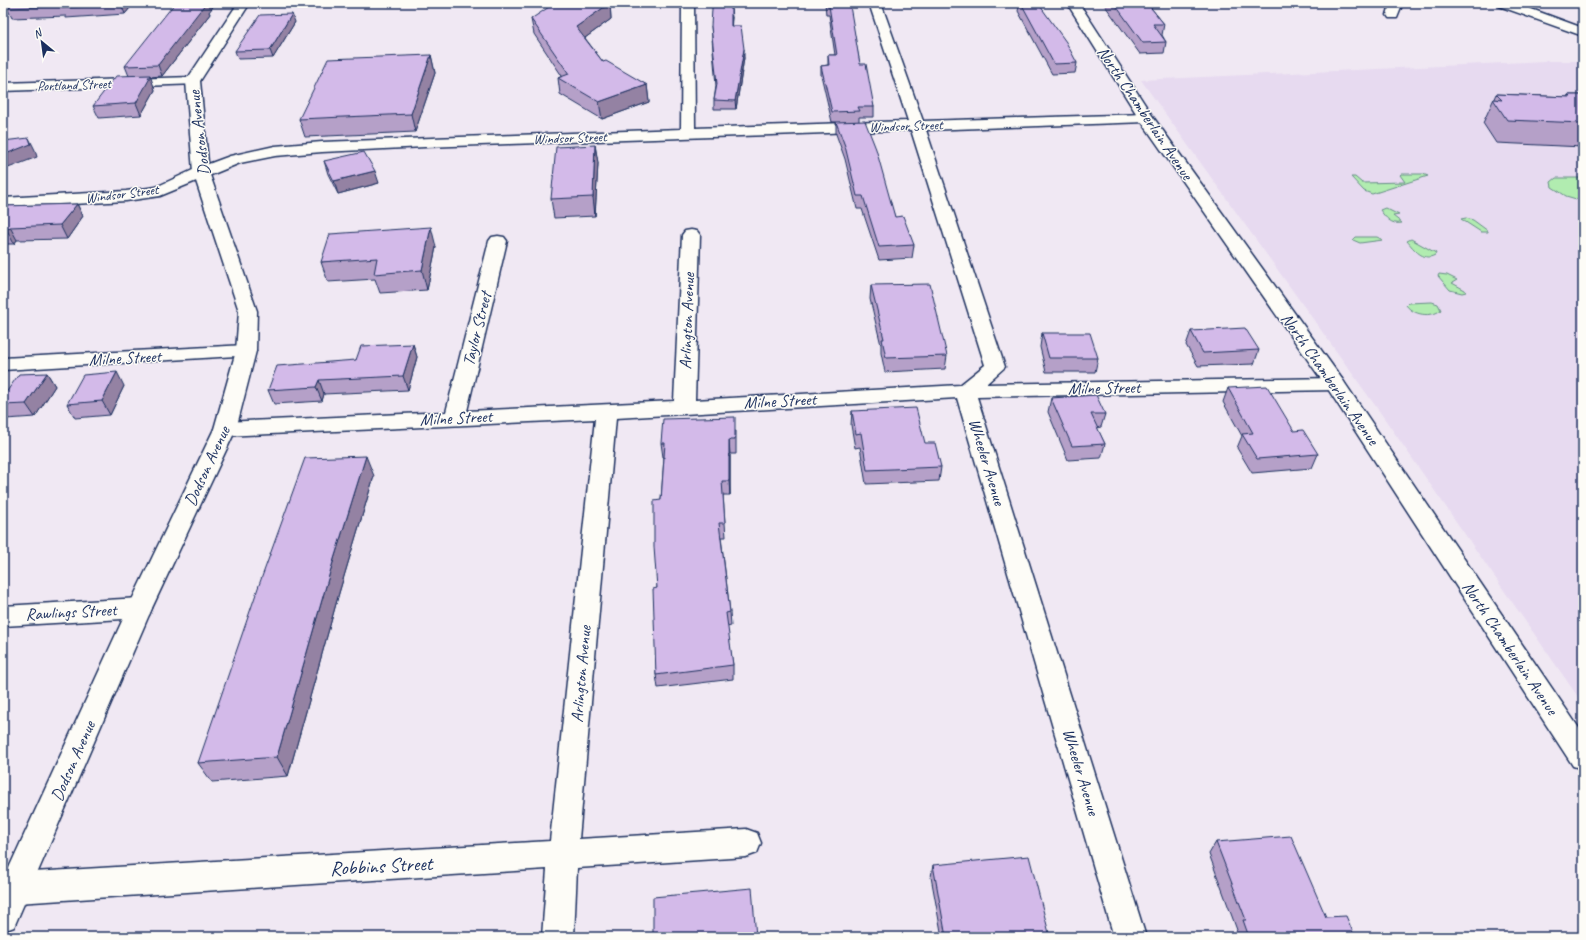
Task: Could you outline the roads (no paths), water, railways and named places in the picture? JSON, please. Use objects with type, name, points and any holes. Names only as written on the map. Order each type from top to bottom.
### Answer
[{"type":"street","name":"Dodson Avenue","points":[[3,916],[17,888],[140,608],[225,429],[246,351],[248,311],[226,242],[201,172],[193,81],[244,3]]},
{"type":"street","points":[[688,3],[688,132]]},
{"type":"street","points":[[875,3],[917,125],[995,366],[965,391]]},
{"type":"street","name":"North Chamberlain Avenue","points":[[1073,3],[1146,118],[1335,384],[1583,757]]},
{"type":"street","points":[[1503,3],[1583,32]]},
{"type":"street","name":"Portland Street","points":[[3,87],[193,81]]},
{"type":"street","name":"Windsor Street","points":[[3,203],[126,196],[160,191],[201,172],[236,159],[275,151],[322,147],[688,132],[764,132],[917,125],[1146,118]]},
{"type":"street","name":"Arlington Avenue","points":[[684,406],[691,235]]},
{"type":"street","name":"Taylor Street","points":[[455,418],[498,241]]},
{"type":"street","name":"Milne Street","points":[[3,364],[246,351]]},
{"type":"street","name":"Milne Street","points":[[225,429],[606,412],[684,406],[965,391],[1335,384]]},
{"type":"street","name":"Wheeler Avenue","points":[[965,391],[1130,937]]},
{"type":"street","name":"Arlington Avenue","points":[[558,937],[563,855],[606,412]]},
{"type":"street","name":"Rawlings Street","points":[[3,616],[140,608]]},
{"type":"street","name":"Robbins Street","points":[[17,888],[746,843]]}]
